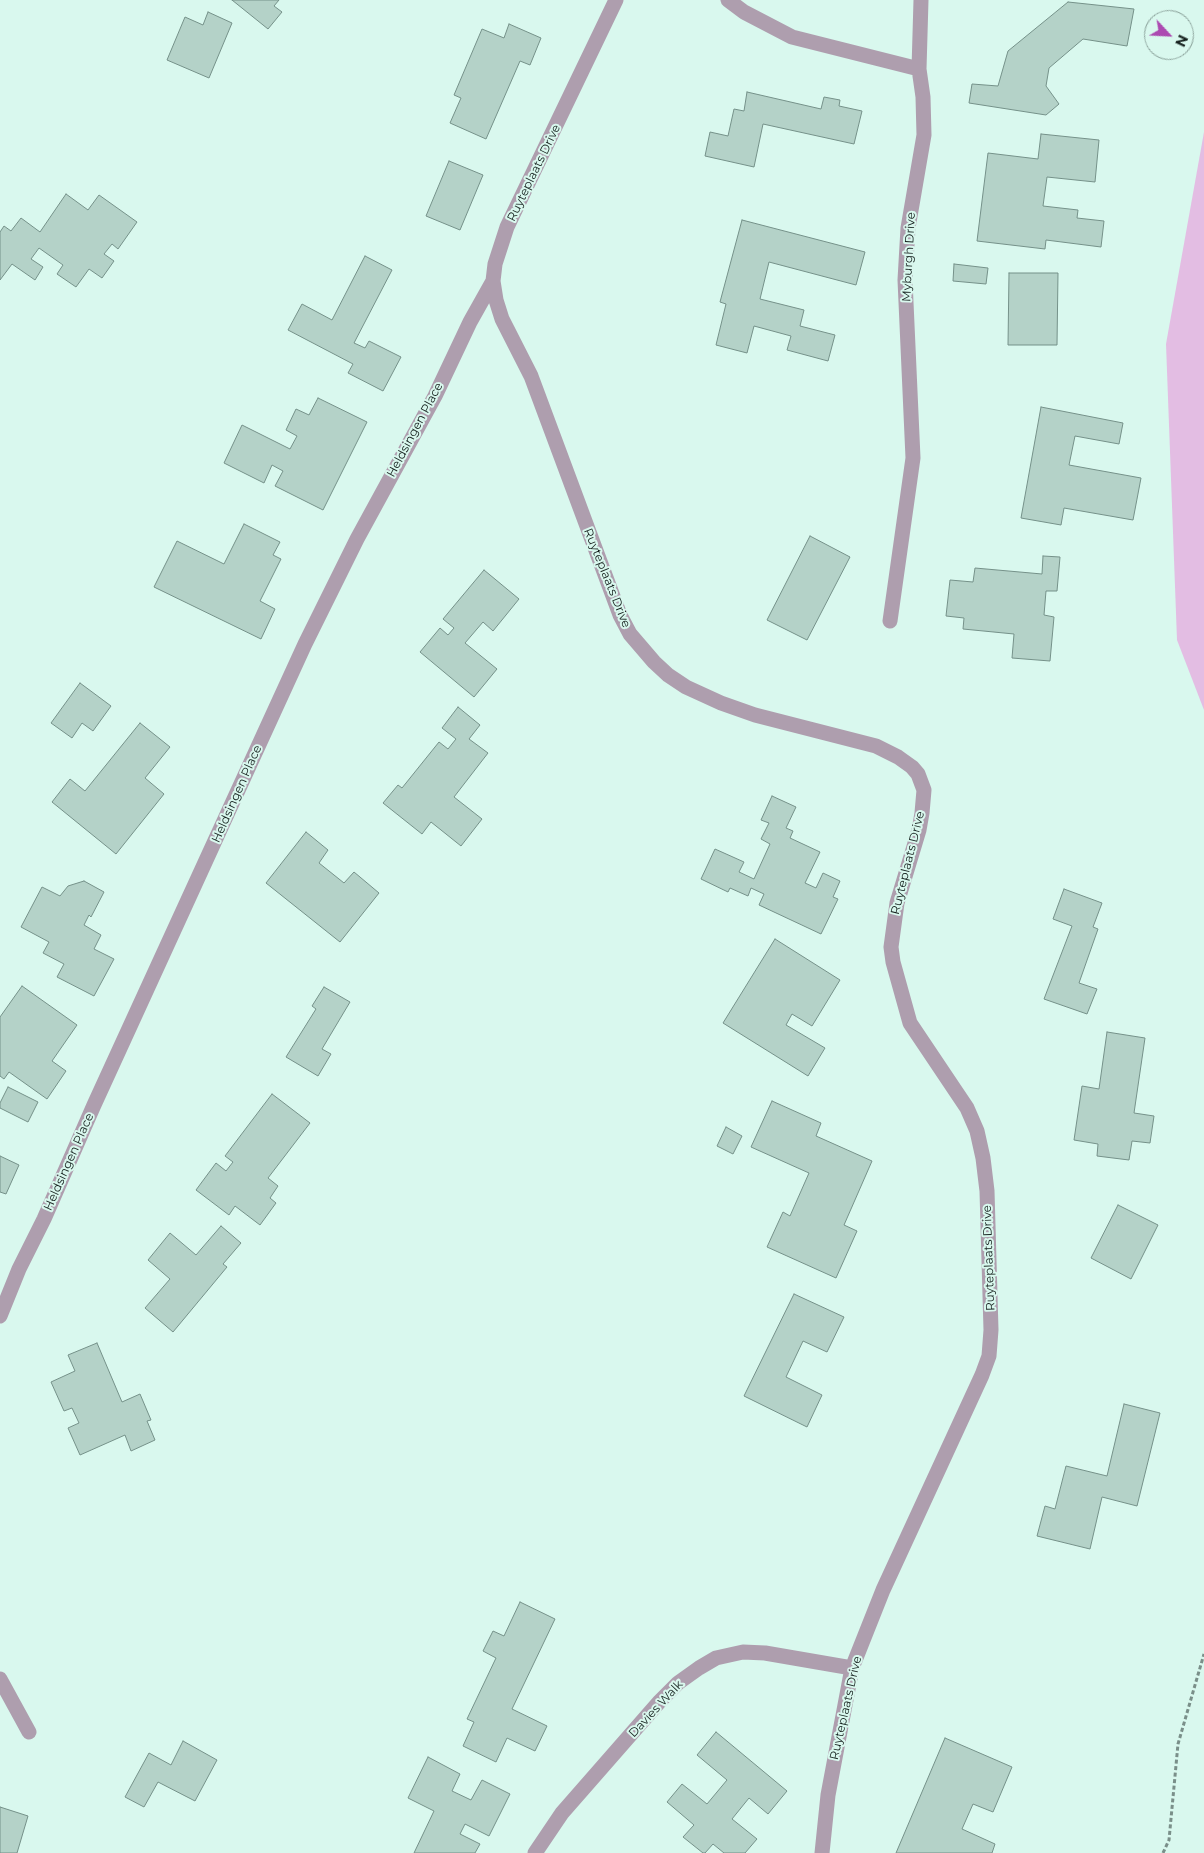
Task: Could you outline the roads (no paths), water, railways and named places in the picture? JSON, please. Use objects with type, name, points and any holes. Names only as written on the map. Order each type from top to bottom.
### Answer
[{"type":"street","name":"Ruyteplaats Drive","points":[[616,0],[575,89],[507,227],[495,264],[493,281],[502,319],[531,376],[620,615],[630,634],[654,662],[668,676],[686,687],[721,703],[755,714],[876,746],[912,767],[918,774],[924,790],[919,830],[897,903],[891,947],[893,962],[910,1023],[967,1108],[977,1131],[983,1158],[991,1330],[988,1356],[982,1375],[883,1590],[852,1668],[828,1796],[822,1853]]},
{"type":"street","points":[[728,0],[744,12],[792,38],[919,69]]},
{"type":"street","name":"Myburgh Drive","points":[[890,621],[913,458],[905,280],[908,228],[924,135],[924,97],[919,69],[921,0]]},
{"type":"street","name":"Heldsingen Place","points":[[0,1316],[19,1269],[44,1219],[305,644],[357,539],[435,396],[470,322],[493,281]]},
{"type":"street","name":"Davies Walk","points":[[535,1853],[562,1813],[660,1701],[678,1683],[716,1658],[742,1652],[765,1653],[852,1668]]},
{"type":"street","points":[[0,1679],[29,1732]]}]
